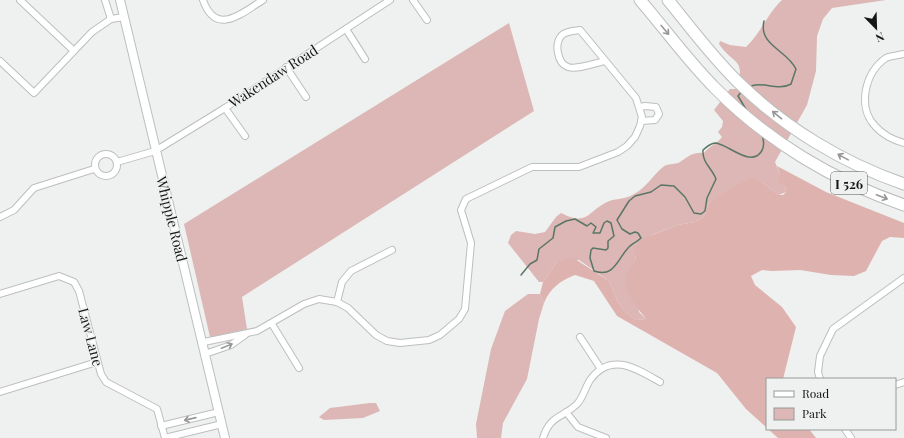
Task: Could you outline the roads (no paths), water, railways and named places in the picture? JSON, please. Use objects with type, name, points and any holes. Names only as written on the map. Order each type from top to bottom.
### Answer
[{"type":"highway","name":"I 526","points":[[640,0],[715,88],[767,133],[797,154],[862,189],[904,205]]},
{"type":"highway","name":"I 526","points":[[668,0],[726,70],[773,112],[808,138],[855,163],[904,184]]},
{"type":"main road","name":"Whipple Road","points":[[120,0],[155,151],[204,342],[205,354],[225,438]]},
{"type":"street","points":[[20,0],[74,51]]},
{"type":"street","points":[[105,0],[111,19]]},
{"type":"street","points":[[203,0],[208,11],[215,18],[224,21],[234,18],[263,0]]},
{"type":"street","name":"Wakendaw Road","points":[[117,162],[155,151],[225,108],[390,0]]},
{"type":"street","points":[[413,0],[427,20]]},
{"type":"street","points":[[0,61],[34,93],[100,26],[111,19],[124,17]]},
{"type":"street","points":[[346,29],[365,59]]},
{"type":"street","points":[[204,342],[257,331],[272,324],[304,304],[319,299],[337,302],[348,308],[376,335],[387,341],[400,343],[429,340],[440,335],[459,319],[465,309],[471,244],[461,210],[466,199],[532,167],[579,167],[618,152],[627,146],[635,137],[641,121],[640,107],[636,98],[580,30],[566,33],[557,44],[558,51],[564,64],[569,68],[605,61]]},
{"type":"street","points":[[904,54],[887,58],[872,72],[866,89],[866,111],[874,126],[891,139],[904,143]]},
{"type":"street","points":[[286,67],[306,97]]},
{"type":"street","points":[[640,107],[656,107],[659,114],[655,120],[641,121]]},
{"type":"street","points":[[225,108],[245,136]]},
{"type":"street","points":[[105,154],[112,156],[117,162],[116,170],[109,177],[98,175],[94,168],[97,157],[105,154]]},
{"type":"street","points":[[0,217],[14,210],[34,188],[94,168]]},
{"type":"street","points":[[337,302],[342,282],[351,271],[392,250]]},
{"type":"street","name":"Law Lane","points":[[0,294],[59,276],[74,282],[79,291],[97,362],[106,382],[157,409],[165,438]]},
{"type":"street","points":[[820,378],[818,372],[820,356],[832,329],[904,278]]},
{"type":"street","points":[[272,324],[290,350],[299,368]]},
{"type":"street","points":[[205,354],[231,345],[246,334]]},
{"type":"street","points":[[580,337],[601,369]]},
{"type":"street","points":[[0,392],[97,362]]},
{"type":"street","points":[[543,438],[549,425],[560,415],[577,404],[590,381],[601,369],[610,365],[627,366],[660,382]]},
{"type":"street","points":[[161,426],[219,412]]},
{"type":"street","points":[[566,412],[578,427],[606,438]]},
{"type":"street","points":[[165,438],[222,424]]},
{"type":"waterway","points":[[749,87],[754,85],[775,87],[786,86],[791,84],[796,69],[792,62],[769,42],[763,29],[764,21]]},
{"type":"waterway","points":[[742,91],[738,96],[747,111]]},
{"type":"waterway","points":[[521,275],[530,264],[537,260],[539,249],[553,238],[555,227],[566,221],[575,219],[587,226],[591,223],[596,227],[593,233],[600,233],[604,223],[607,221],[611,223],[614,236],[608,241],[608,248],[606,250],[593,248],[591,250],[590,258],[594,271],[601,273],[611,270],[629,247],[641,238],[638,233],[635,232],[630,234],[622,229],[617,220],[629,201],[635,196],[651,192],[661,185],[674,186],[685,197],[694,213],[701,214],[705,211],[707,198],[716,179],[704,158],[703,150],[710,144],[716,143],[745,156],[756,156],[761,152],[764,146],[762,135]]}]
